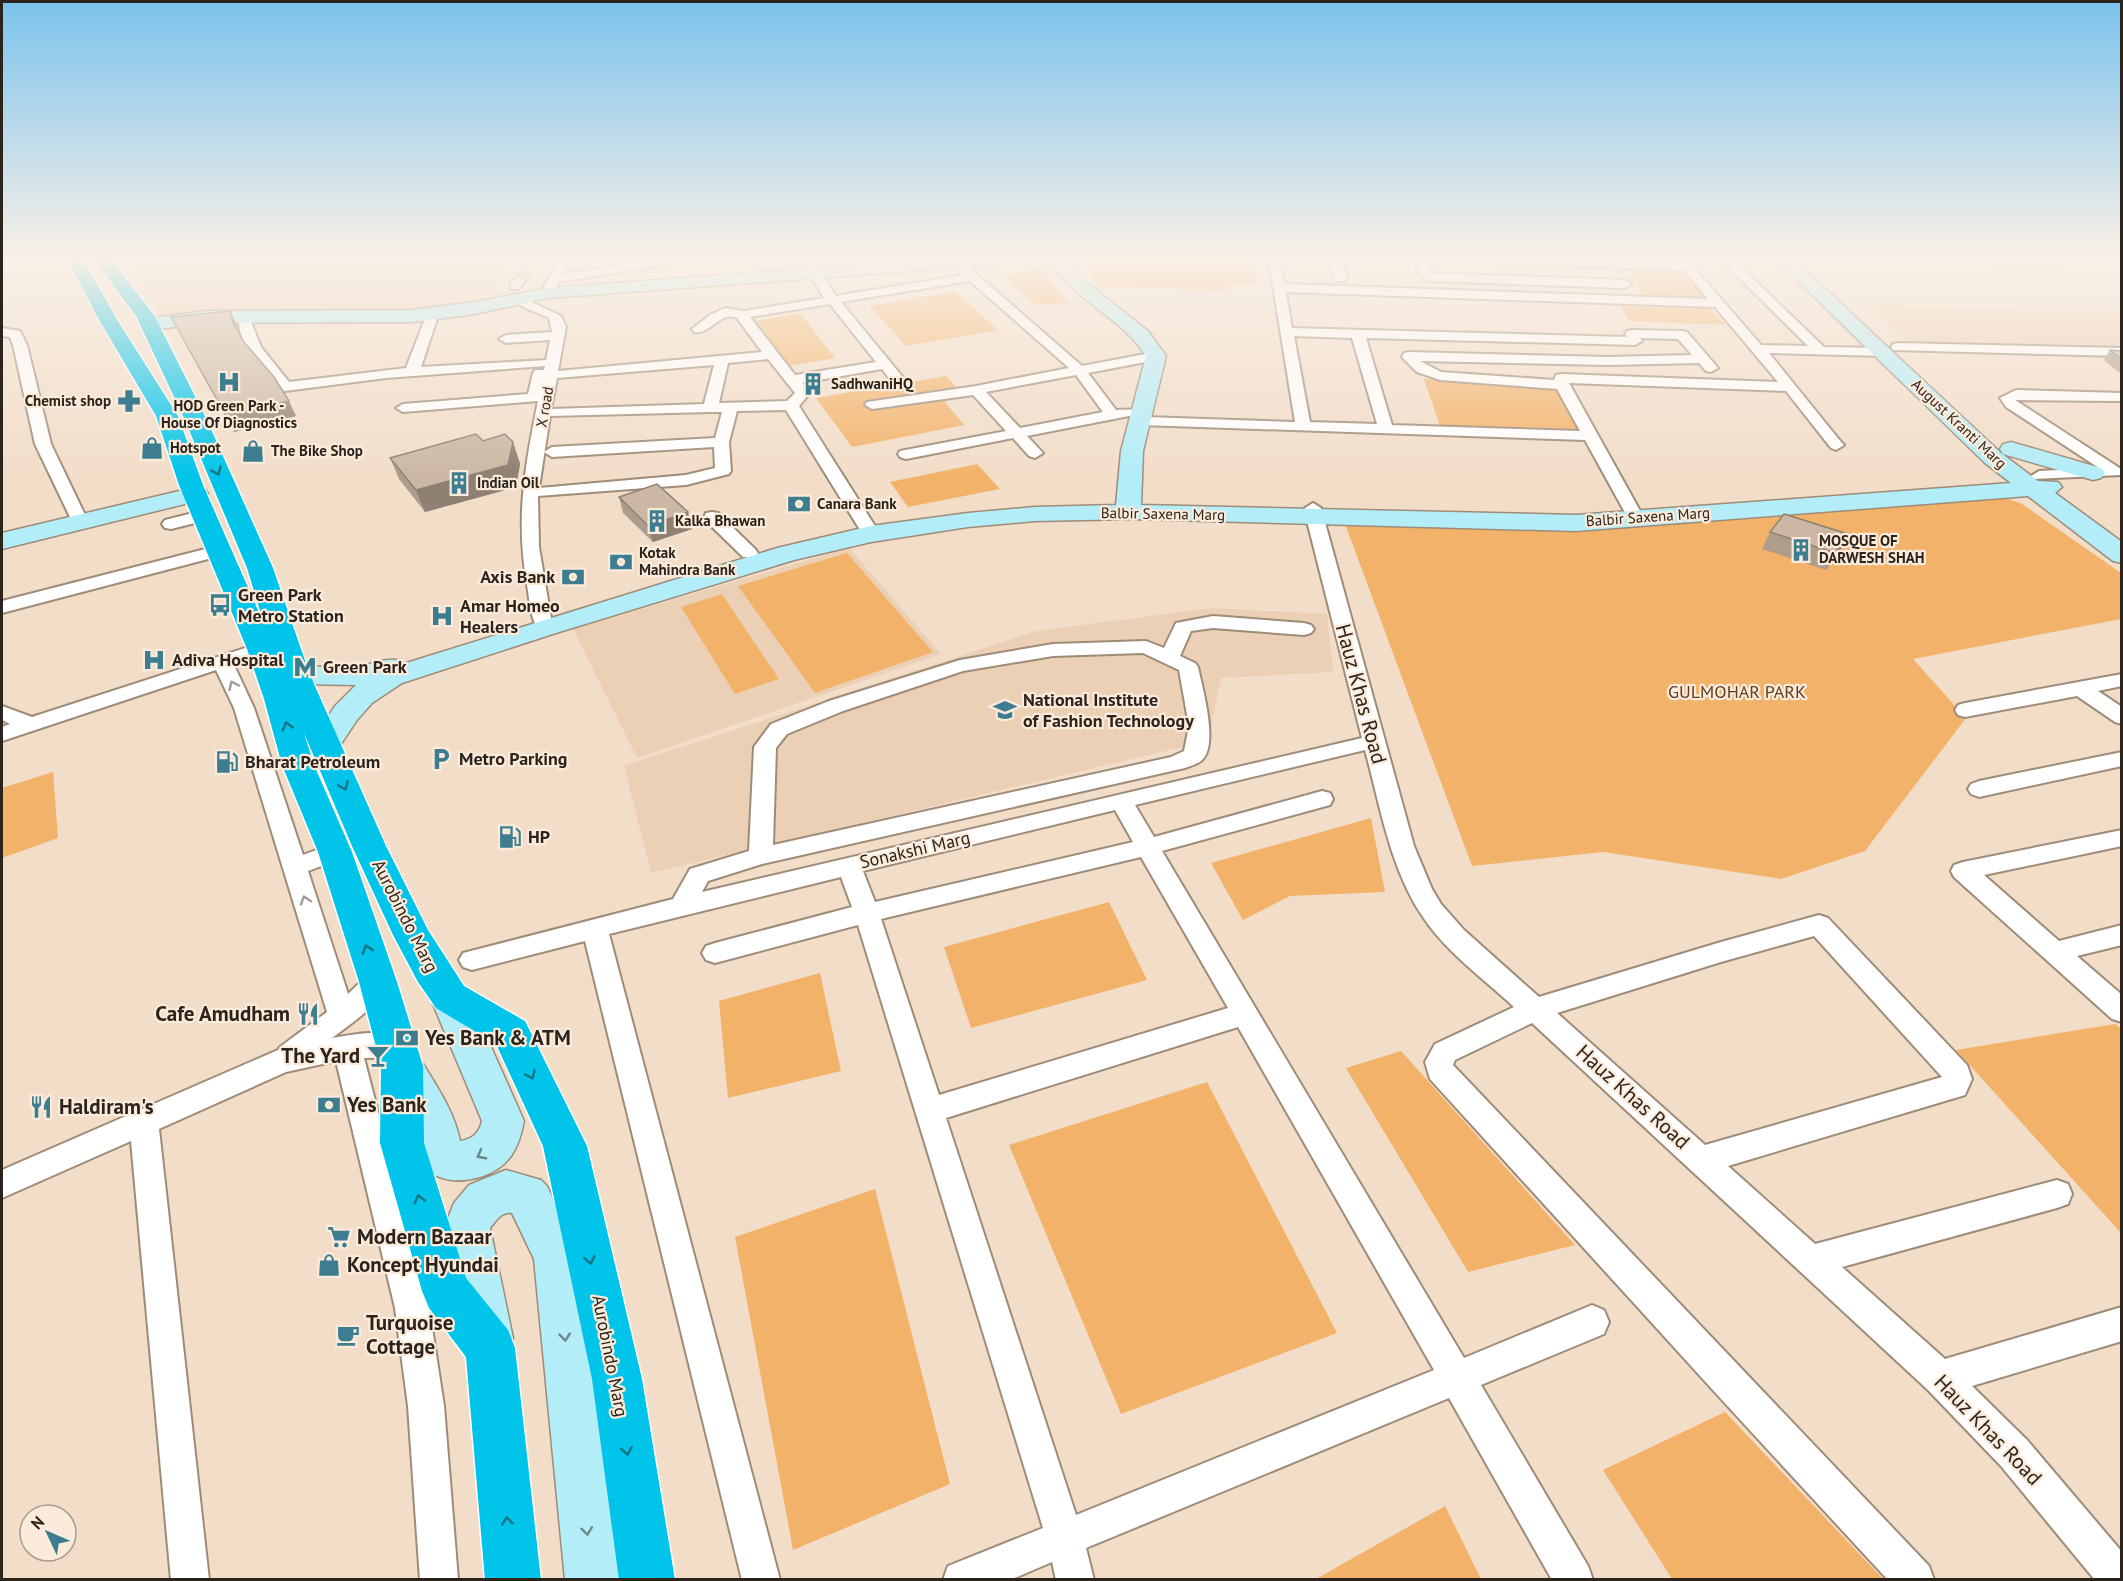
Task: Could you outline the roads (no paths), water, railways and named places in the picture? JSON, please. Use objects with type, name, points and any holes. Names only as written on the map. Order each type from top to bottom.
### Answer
[{"type":"highway","name":"Aurobindo Marg","points":[[114,329],[167,416],[191,505],[220,550],[261,649],[279,699],[298,765],[335,852],[378,982],[399,1056],[402,1143],[446,1292],[490,1348]]},
{"type":"highway","name":"Aurobindo Marg","points":[[152,329],[195,418],[260,568],[295,675],[298,765],[369,846],[412,935],[450,997],[511,1033],[565,1146],[617,1379],[647,1580]]},
{"type":"highway","points":[[490,1348],[513,1580]]},
{"type":"street","points":[[246,329],[252,342],[285,387],[412,372],[542,363]]},
{"type":"street","points":[[412,372],[427,329]]},
{"type":"street","points":[[403,408],[534,398],[550,336],[550,329]]},
{"type":"street","name":"X road","points":[[544,622],[530,558],[529,505],[545,399],[554,365],[559,329]]},
{"type":"street","points":[[530,533],[538,522],[552,452],[554,413],[570,329]]},
{"type":"street","points":[[554,413],[791,405],[803,393],[752,329]]},
{"type":"street","points":[[857,329],[883,365],[898,380]]},
{"type":"street","points":[[1032,329],[1079,370],[1113,416]]},
{"type":"street","points":[[1129,507],[1132,451],[1156,356],[1141,335],[1133,329]]},
{"type":"street","points":[[1286,329],[1303,427]]},
{"type":"street","points":[[1287,332],[1398,335],[1629,329],[1682,335],[1724,384]]},
{"type":"street","points":[[1629,329],[1661,382]]},
{"type":"street","points":[[1740,329],[1836,445]]},
{"type":"street","points":[[1798,329],[1820,350]]},
{"type":"street","name":"August Kranti Marg","points":[[1865,329],[2012,450],[2035,482],[2101,488],[2121,541]]},
{"type":"street","name":"August Kranti Marg","points":[[1869,329],[1993,458],[2035,482],[2121,555]]},
{"type":"street","points":[[2,332],[15,334],[20,345],[43,444],[78,516]]},
{"type":"street","points":[[1358,334],[1386,429]]},
{"type":"street","points":[[1398,335],[1413,364],[1440,376],[1562,385]]},
{"type":"street","points":[[506,339],[550,336]]},
{"type":"street","points":[[2,348],[20,345]]},
{"type":"street","points":[[1757,348],[2121,352]]},
{"type":"street","points":[[561,375],[771,355]]},
{"type":"street","points":[[872,405],[976,390],[1156,356]]},
{"type":"street","points":[[1409,357],[1608,361],[1704,359]]},
{"type":"street","points":[[781,368],[841,358]]},
{"type":"street","points":[[710,408],[722,360]]},
{"type":"street","points":[[792,380],[883,365]]},
{"type":"street","points":[[1633,514],[1562,385],[1561,378],[1790,387]]},
{"type":"street","points":[[976,390],[1035,453]]},
{"type":"street","points":[[2101,488],[2007,398],[2016,394],[2121,398]]},
{"type":"street","points":[[791,405],[868,530]]},
{"type":"street","points":[[543,492],[686,480],[723,471],[721,442],[731,407]]},
{"type":"street","points":[[906,454],[1129,412],[1142,417],[1303,427],[1591,436]]},
{"type":"street","points":[[552,452],[721,442]]},
{"type":"street","points":[[2012,450],[2101,488]]},
{"type":"street","points":[[2035,482],[2101,488]]},
{"type":"street","name":"Balbir Saxena Marg","points":[[295,675],[352,677],[390,672],[749,553],[868,530],[1005,516],[1129,507],[1313,513],[1633,514],[2035,482]]},
{"type":"street","points":[[2,534],[78,516],[191,505]]},
{"type":"street","points":[[2,540],[191,505]]},
{"type":"street","name":"Hauz Khas Road","points":[[1313,513],[1402,846],[1432,911],[1455,937],[1940,1378],[2014,1453],[2115,1562]]},
{"type":"street","points":[[712,517],[749,553]]},
{"type":"street","name":"Balbir Saxena Marg","points":[[544,622],[868,530]]},
{"type":"street","points":[[2,607],[220,550]]},
{"type":"street","points":[[1169,658],[1183,627],[1213,622],[1304,629]]},
{"type":"street","points":[[681,906],[699,875],[761,856],[1177,763],[1194,755],[1200,726],[1188,668],[1146,647],[1053,650],[960,666],[836,706],[779,729],[765,747],[761,856]]},
{"type":"street","points":[[2,734],[261,649]]},
{"type":"street","points":[[222,661],[244,708],[298,765],[295,867],[345,1031],[412,1308],[426,1406],[438,1580]]},
{"type":"street","name":"Balbir Saxena Marg","points":[[298,765],[361,695],[390,672]]},
{"type":"street","points":[[1965,710],[2121,680]]},
{"type":"street","points":[[2081,689],[2121,717]]},
{"type":"street","points":[[2,713],[30,724]]},
{"type":"street","name":"Sonakshi Marg","points":[[472,960],[594,927],[1360,744]]},
{"type":"street","points":[[1979,789],[2121,759]]},
{"type":"street","points":[[715,953],[867,913],[1147,847],[1322,799]]},
{"type":"street","points":[[1121,801],[1574,1580]]},
{"type":"street","points":[[2121,838],[1963,871],[2121,1011]]},
{"type":"street","points":[[295,867],[335,852]]},
{"type":"street","points":[[849,865],[867,913],[930,1110],[1076,1580]]},
{"type":"street","points":[[1702,1160],[1955,1086],[1958,1079],[1957,1074],[1819,925],[1721,952],[1536,1010],[1445,1052],[1439,1062],[1440,1070],[1734,1389],[1915,1580]]},
{"type":"street","points":[[594,927],[761,1580]]},
{"type":"street","points":[[2054,952],[2121,935]]},
{"type":"street","points":[[2,1184],[345,1031],[378,982]]},
{"type":"street","points":[[345,1031],[399,1056],[436,1126],[441,1154],[448,1160],[457,1162],[481,1157],[499,1140],[503,1121],[450,997]]},
{"type":"street","points":[[930,1110],[1245,1014]]},
{"type":"street","points":[[144,1122],[190,1580]]},
{"type":"street","points":[[490,1348],[467,1228],[470,1218],[485,1200],[506,1191],[516,1192],[525,1195],[531,1201],[556,1258],[593,1580]]},
{"type":"street","points":[[1812,1260],[2056,1194]]},
{"type":"street","points":[[962,1580],[1592,1322]]},
{"type":"street","points":[[1940,1378],[2121,1324]]},
{"type":"place","name":"HOD Green Park - House Of Diagnostics","points":[[229,382]]},
{"type":"place","name":"SadhwaniHQ","points":[[813,384]]},
{"type":"place","name":"Chemist shop","points":[[129,401]]},
{"type":"place","name":"Hotspot","points":[[152,448]]},
{"type":"place","name":"The Bike Shop","points":[[253,451]]},
{"type":"place","name":"Indian Oil","points":[[459,483]]},
{"type":"place","name":"Canara Bank","points":[[799,504]]},
{"type":"place","name":"Kalka Bhawan","points":[[657,521]]},
{"type":"place","name":"MOSQUE OF DARWESH SHAH","points":[[1801,550]]},
{"type":"place","name":"Kotak Mahindra Bank","points":[[621,562]]},
{"type":"place","name":"Axis Bank","points":[[573,577]]},
{"type":"place","name":"Green Park Metro Station","points":[[220,605]]},
{"type":"place","name":"Amar Homeo Healers","points":[[442,616]]},
{"type":"place","name":"Adiva Hospital","points":[[154,660]]},
{"type":"place","name":"Green Park","points":[[305,667]]},
{"type":"place","name":"National Institute of Fashion Technology","points":[[1005,710]]},
{"type":"place","name":"Metro Parking","points":[[441,759]]},
{"type":"place","name":"Bharat Petroleum","points":[[227,762]]},
{"type":"place","name":"HP","points":[[510,837]]},
{"type":"place","name":"Cafe Amudham","points":[[308,1014]]},
{"type":"place","name":"Yes Bank & ATM","points":[[407,1038]]},
{"type":"place","name":"The Yard","points":[[378,1056]]},
{"type":"place","name":"Yes Bank","points":[[329,1105]]},
{"type":"place","name":"Haldiram's","points":[[41,1107]]},
{"type":"place","name":"Modern Bazaar","points":[[339,1237]]},
{"type":"place","name":"Koncept Hyundai","points":[[329,1265]]},
{"type":"place","name":"Turquoise Cottage","points":[[348,1335]]},
{"type":"park label","name":"GULMOHAR PARK","points":[[1737,692]]}]
